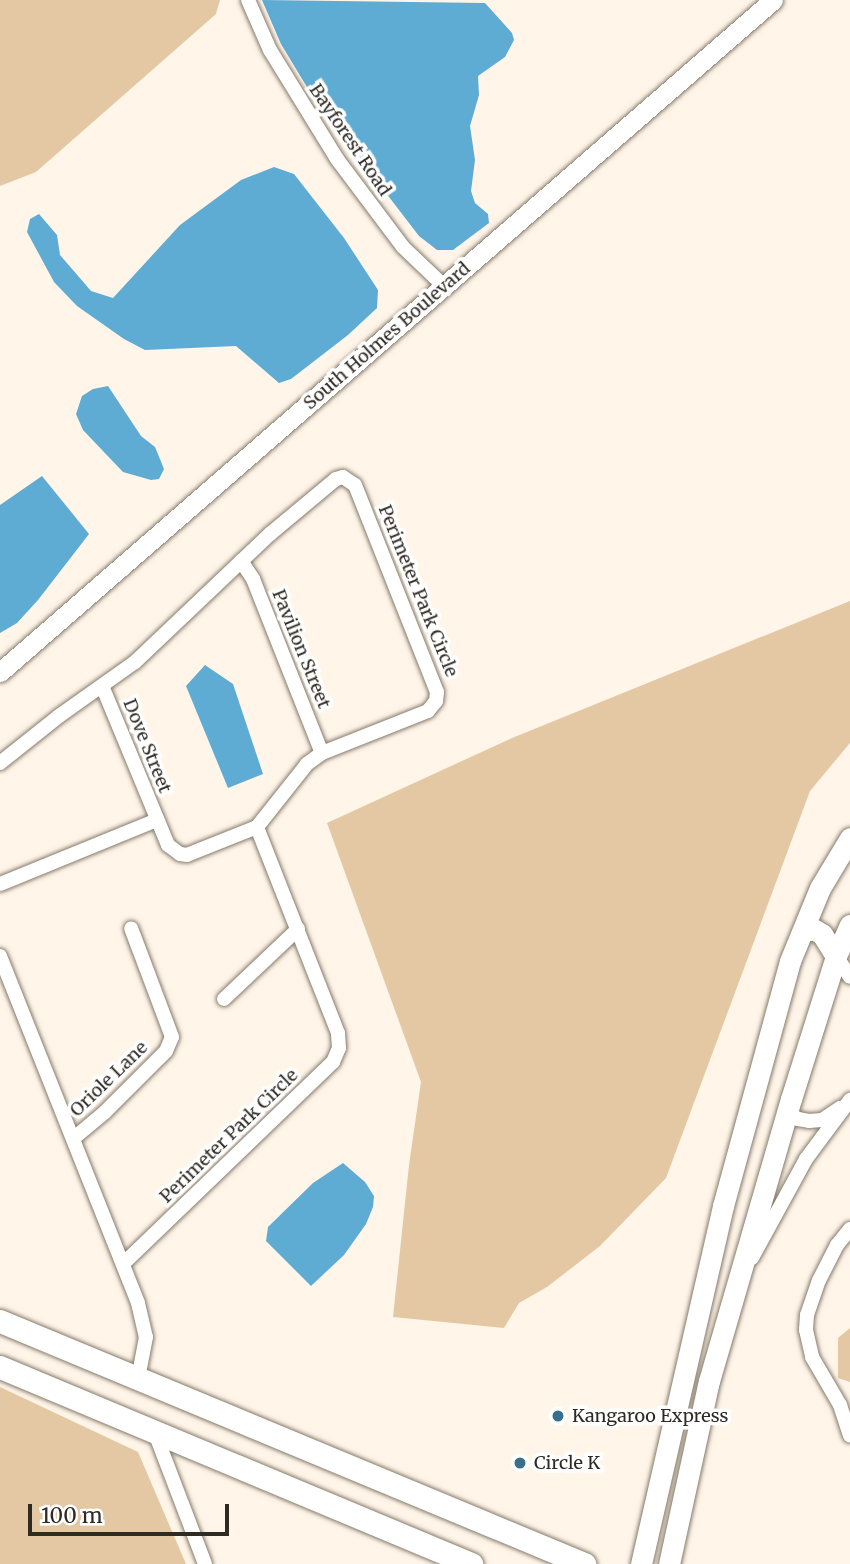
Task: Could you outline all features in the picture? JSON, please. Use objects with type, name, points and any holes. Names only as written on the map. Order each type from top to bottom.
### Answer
[{"type":"highway","points":[[0,1321],[584,1564]]},
{"type":"highway","points":[[0,1367],[471,1564]]},
{"type":"main road","name":"South Holmes Boulevard","points":[[0,672],[773,0]]},
{"type":"main road","points":[[641,1564],[723,1206],[790,961],[820,888],[850,838]]},
{"type":"main road","points":[[669,1564],[709,1381],[787,1112],[836,956],[850,925]]},
{"type":"main road","points":[[803,930],[815,930],[822,934],[836,956]]},
{"type":"street","name":"Bayforest Road","points":[[248,0],[270,50],[337,159],[403,247],[444,286]]},
{"type":"street","name":"Perimeter Park Circle","points":[[0,763],[154,646],[241,561],[336,479],[343,477],[355,485],[437,692],[436,701],[428,711],[322,753],[295,777],[257,827],[338,1033],[339,1048],[333,1062],[124,1263]]},
{"type":"street","name":"Pavilion Street","points":[[241,561],[253,579],[322,753]]},
{"type":"street","name":"Dove Street","points":[[102,686],[168,845],[180,854],[187,855],[257,827]]},
{"type":"street","points":[[0,884],[157,820]]},
{"type":"street","name":"Oriole Lane","points":[[74,1138],[105,1112],[166,1051],[172,1037],[131,928]]},
{"type":"street","points":[[224,999],[298,929]]},
{"type":"street","points":[[0,956],[124,1263],[145,1325],[144,1359],[138,1379]]},
{"type":"street","points":[[836,956],[850,977]]},
{"type":"street","points":[[787,1112],[798,1119],[821,1120],[850,1101]]},
{"type":"street","points":[[735,1294],[777,1208],[806,1159],[850,1101]]},
{"type":"street","points":[[850,1229],[819,1279],[807,1315],[806,1330],[812,1357],[840,1405],[850,1435]]},
{"type":"street","points":[[155,1433],[205,1564]]},
{"type":"shaded area","points":[[0,0],[220,0],[216,14],[36,172],[0,186]]},
{"type":"shaded area","points":[[850,601],[850,743],[810,791],[666,1178],[600,1246],[547,1287],[519,1303],[504,1328],[393,1317],[421,1082],[327,823],[512,738]]},
{"type":"shaded area","points":[[850,1328],[850,1382],[838,1378],[838,1338]]},
{"type":"shaded area","points":[[0,1387],[138,1452],[186,1564],[0,1564]]},
{"type":"water","points":[[262,0],[485,3],[512,33],[514,40],[505,57],[478,76],[479,95],[470,126],[475,160],[471,191],[475,203],[488,214],[489,223],[453,250],[437,250],[419,236],[316,102],[281,44]]},
{"type":"water","points":[[274,167],[294,174],[344,238],[378,290],[377,308],[348,335],[291,379],[279,383],[236,346],[145,350],[124,339],[77,306],[54,282],[27,232],[30,219],[39,214],[57,235],[60,255],[91,291],[113,298],[180,225],[241,180]]},
{"type":"water","points":[[108,386],[141,436],[155,447],[164,469],[159,479],[151,480],[123,472],[83,430],[76,414],[82,396],[93,389]]},
{"type":"water","points":[[42,476],[89,534],[38,600],[17,623],[0,633],[0,505]]},
{"type":"water","points":[[205,665],[233,684],[263,774],[228,788],[186,686]]},
{"type":"water","points":[[343,1163],[365,1182],[374,1196],[373,1207],[366,1224],[344,1255],[311,1286],[266,1241],[268,1227],[313,1183]]},
{"type":"place","name":"Kangaroo Express","points":[[558,1416]]},
{"type":"place","name":"Circle K","points":[[520,1463]]}]
